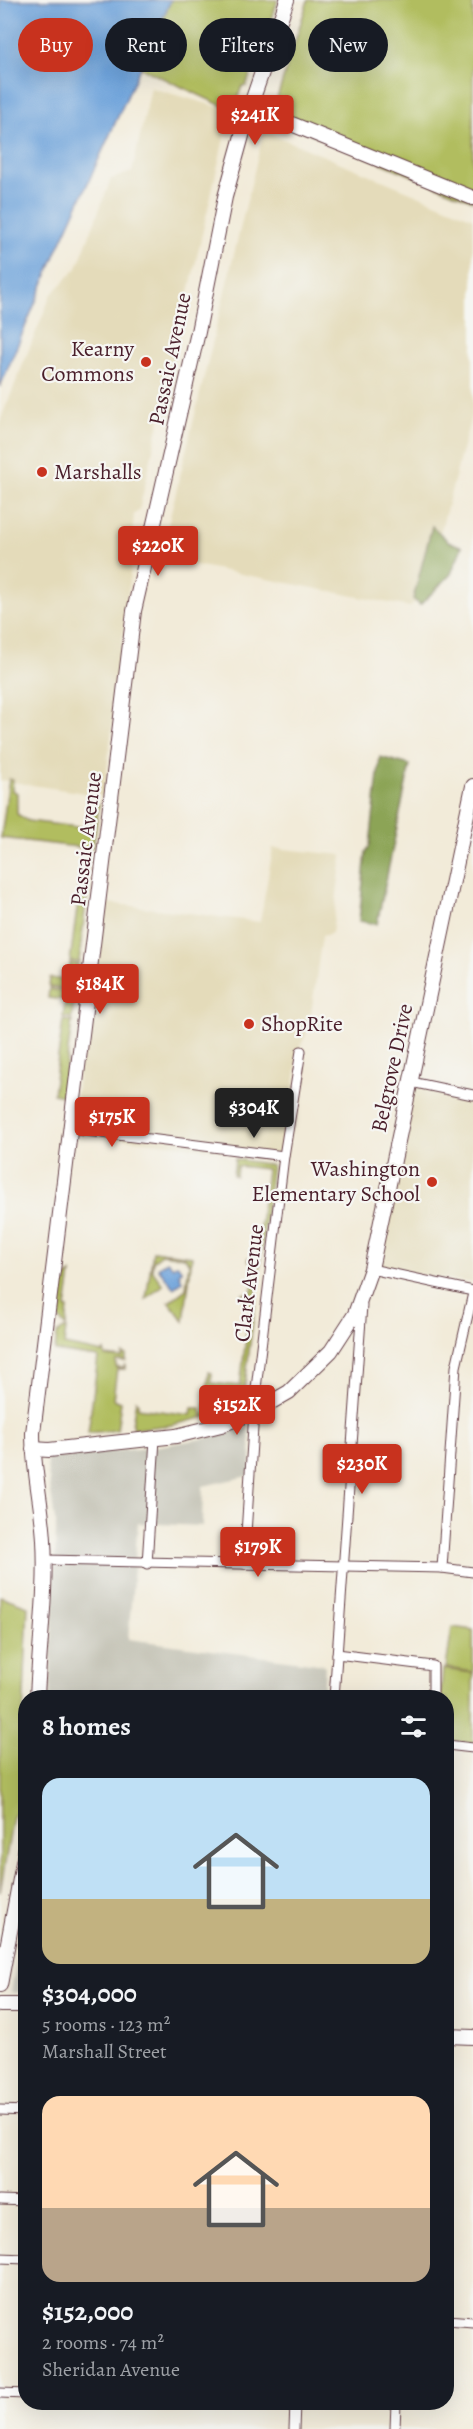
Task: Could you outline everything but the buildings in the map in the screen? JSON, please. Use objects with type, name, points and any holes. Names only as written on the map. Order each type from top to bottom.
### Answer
[{"type":"main road","name":"Passaic Avenue","points":[[37,1690],[45,1560],[33,1449],[134,611],[198,332],[225,197],[250,107],[287,0]]},
{"type":"main road","points":[[250,107],[473,198]]},
{"type":"main road","name":"Belgrove Drive","points":[[33,1449],[49,1450],[155,1439],[221,1425],[254,1412],[289,1392],[331,1351],[355,1314],[371,1269],[468,833],[473,786]]},
{"type":"main road","points":[[0,1984],[18,1888]]},
{"type":"main road","points":[[0,2005],[18,2005]]},
{"type":"main road","points":[[454,2036],[473,2037]]},
{"type":"street","name":"Clark Avenue","points":[[244,1564],[254,1412],[284,1156],[301,1052]]},
{"type":"street","points":[[411,1082],[473,1095]]},
{"type":"street","points":[[70,1130],[284,1156]]},
{"type":"street","points":[[371,1269],[473,1292],[456,1367],[442,1568]]},
{"type":"street","points":[[335,1690],[363,1290]]},
{"type":"street","points":[[147,1564],[155,1439]]},
{"type":"street","points":[[45,1560],[147,1564],[442,1568],[473,1572]]},
{"type":"street","points":[[337,1654],[433,1666],[433,1690]]},
{"type":"street","points":[[454,1746],[473,1748]]},
{"type":"street","points":[[0,2110],[18,2111]]},
{"type":"street","points":[[0,2200],[18,2201]]},
{"type":"street","points":[[0,2258],[18,2259]]},
{"type":"street","points":[[454,2321],[473,2322]]},
{"type":"street","points":[[0,2393],[18,2394]]},
{"type":"street","points":[[294,2429],[295,2410]]},
{"type":"street","points":[[395,2429],[396,2410]]},
{"type":"shaded area","points":[[151,88],[233,111],[227,125],[139,511],[134,514],[132,537],[134,542],[104,796],[0,780],[0,421],[51,295],[77,268],[111,179],[132,172]]},
{"type":"shaded area","points":[[264,131],[473,218],[473,409],[424,594],[410,607],[160,558]]},
{"type":"shaded area","points":[[273,848],[342,855],[332,933],[322,936],[309,1028],[298,1051],[286,1159],[71,1132],[100,902],[260,922]]},
{"type":"shaded area","name":"Washington Elementary School","points":[[410,1084],[473,1097],[473,1283],[374,1267]]},
{"type":"shaded area","points":[[249,1426],[252,1475],[203,1486],[202,1526],[138,1523],[128,1639],[325,1665],[323,1690],[50,1690],[56,1528],[46,1458],[148,1448],[208,1438]]},
{"type":"shaded area","points":[[18,1955],[18,1992],[11,1992]]},
{"type":"green space","points":[[171,0],[278,0],[271,18],[199,18],[199,72],[251,72],[246,86],[242,86],[233,111],[150,72],[187,72],[187,18],[163,18]]},
{"type":"green space","points":[[308,0],[473,0],[473,201],[271,117],[285,72],[296,72],[296,38]]},
{"type":"green space","points":[[432,526],[448,541],[462,547],[451,574],[420,605],[413,599]]},
{"type":"green space","points":[[380,757],[410,765],[377,924],[359,921],[366,852],[370,845]]},
{"type":"green space","points":[[9,779],[13,780],[12,790],[17,793],[17,814],[28,821],[85,828],[91,821],[94,804],[99,804],[93,847],[1,838]]},
{"type":"green space","points":[[80,886],[88,886],[79,962],[70,961]]},
{"type":"green space","points":[[70,963],[78,964],[76,990],[49,987],[50,978],[68,980]]},
{"type":"green space","points":[[49,989],[75,993],[72,1018],[63,1017],[65,1000],[48,998]]},
{"type":"green space","points":[[63,1020],[72,1021],[62,1096],[53,1094]]},
{"type":"green space","points":[[235,1159],[272,1165],[243,1401],[204,1418],[209,1372],[212,1373],[211,1383],[240,1386],[251,1298],[243,1297],[243,1294],[251,1293],[253,1285],[256,1285],[255,1263],[249,1262],[248,1258],[256,1258],[267,1169],[237,1166],[236,1176],[233,1175]]},
{"type":"green space","points":[[153,1251],[192,1256],[184,1321],[169,1302],[186,1289],[189,1263],[185,1257],[162,1254],[153,1261],[152,1270],[163,1285],[146,1299]]},
{"type":"green space","points":[[71,1274],[66,1327],[59,1319],[64,1279]]},
{"type":"green space","points":[[66,1329],[64,1345],[103,1353],[104,1350],[105,1356],[122,1358],[123,1354],[126,1355],[126,1361],[116,1361],[116,1367],[123,1368],[125,1365],[125,1369],[117,1369],[113,1399],[121,1402],[117,1430],[88,1433],[98,1357],[55,1351],[57,1334]]},
{"type":"green space","points":[[136,1400],[138,1408],[191,1415],[192,1408],[201,1408],[202,1418],[172,1425],[134,1429],[132,1425]]},
{"type":"green space","points":[[0,1596],[28,1606],[24,1690],[18,1690],[18,1810],[13,1817],[0,1892]]},
{"type":"green space","points":[[452,1627],[473,1630],[473,1672],[446,1668]]},
{"type":"green space","points":[[443,1669],[473,1673],[473,1744],[454,1741],[454,1690],[441,1690]]},
{"type":"water","points":[[0,0],[171,0],[163,18],[105,18],[105,72],[138,72],[57,251],[0,387]]},
{"type":"water","points":[[167,1261],[173,1267],[177,1264],[182,1271],[179,1273],[182,1281],[174,1288],[158,1268]]},
{"type":"place","name":"Kearny Commons","points":[[146,362]]},
{"type":"place","name":"Marshalls","points":[[42,472]]},
{"type":"place","name":"ShopRite","points":[[249,1024]]},
{"type":"place","name":"Washington Elementary School","points":[[432,1182]]}]
